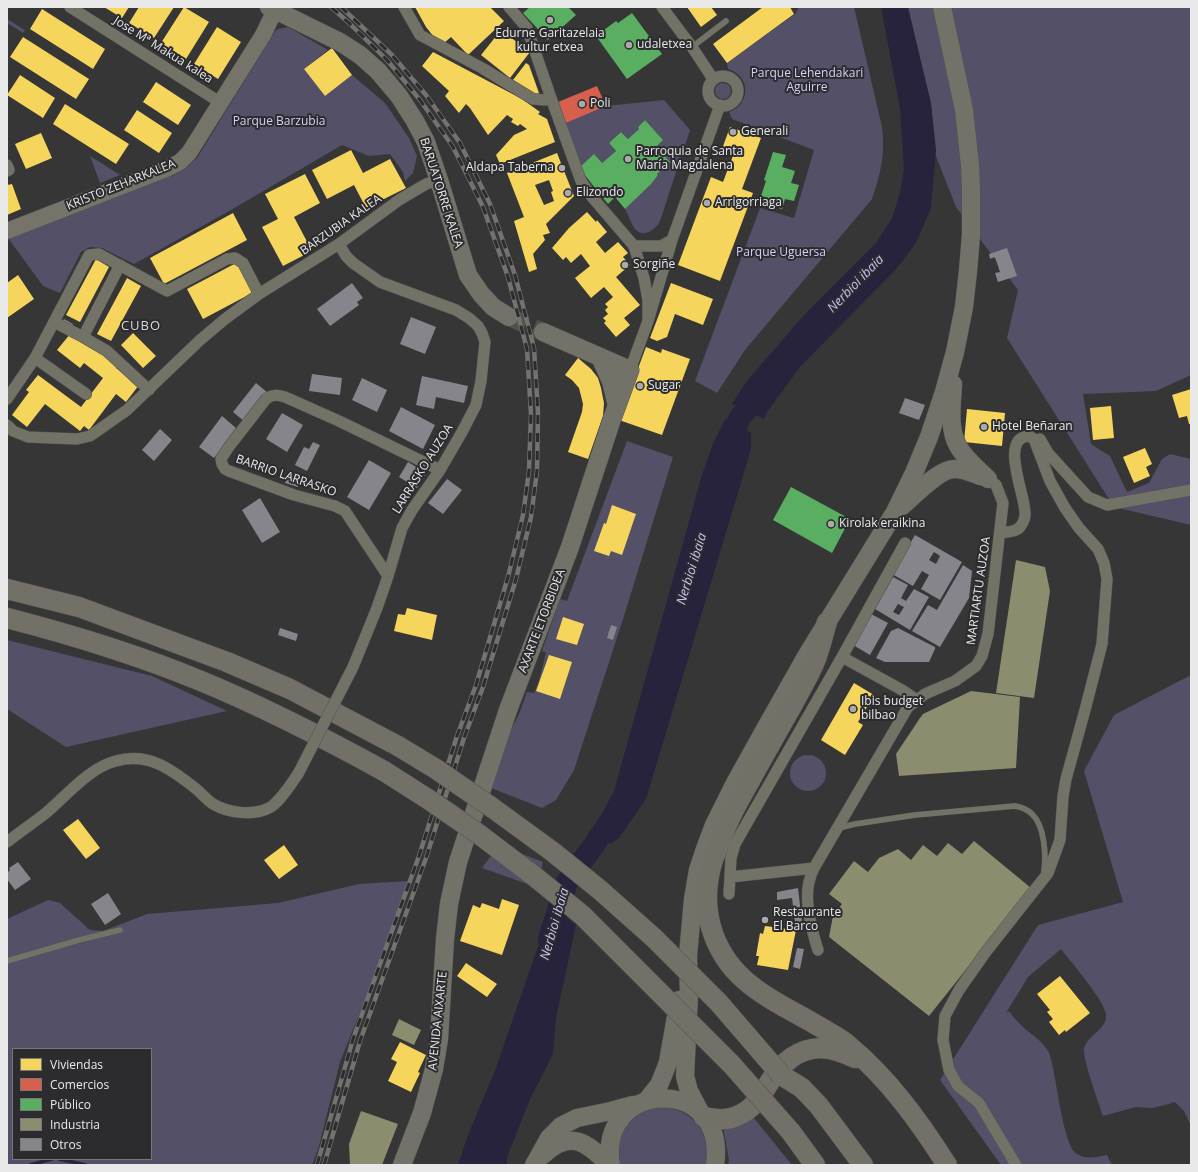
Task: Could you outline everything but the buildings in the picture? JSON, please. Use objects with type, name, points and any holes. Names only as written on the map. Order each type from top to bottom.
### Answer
[{"type":"highway","points":[[7,589],[79,607],[227,662],[290,689],[398,746],[436,769],[553,852],[600,890],[654,938],[719,1003],[863,1165]]},
{"type":"highway","points":[[7,618],[97,644],[200,680],[294,723],[384,772],[431,801],[480,835],[582,915],[732,1065],[741,1085],[815,1165]]},
{"type":"highway","points":[[827,622],[812,669],[731,815],[712,863],[707,889],[709,918],[714,937],[722,953],[733,969],[748,984],[765,996],[847,1044],[871,1066],[896,1093],[947,1165]]},
{"type":"highway","points":[[702,1115],[716,1119],[728,1119],[738,1116],[750,1108],[761,1097],[782,1065],[797,1054],[810,1049],[817,1048],[839,1052],[871,1066]]},
{"type":"highway","points":[[815,1110],[847,1165]]},
{"type":"highway","points":[[787,1135],[803,1165]]},
{"type":"main road","points":[[610,1165],[610,1142],[614,1129],[621,1118],[630,1109],[644,1101],[659,1085],[668,1062],[688,956],[693,899],[698,870],[714,825],[761,736],[807,655],[895,512],[914,473],[943,397],[955,352],[964,307],[971,235],[971,190],[964,110],[942,7]]},
{"type":"main road","name":"BARUATORRE KALEA","points":[[272,8],[340,42],[360,55],[378,71],[399,96],[426,142],[468,275],[481,294],[493,307],[509,317]]},
{"type":"main road","points":[[542,332],[630,370]]},
{"type":"main road","points":[[955,352],[952,416],[953,429],[958,446],[967,458],[988,479]]},
{"type":"main road","points":[[600,357],[611,381],[617,406]]},
{"type":"main road","name":"AXARTE ETORBIDEA","points":[[456,872],[508,710],[570,547],[630,370]]},
{"type":"main road","points":[[895,512],[942,473],[953,469],[964,470],[988,479]]},
{"type":"main road","name":"AVENIDA AIXARTE","points":[[402,1165],[422,1113],[434,1069],[438,1039],[449,904],[456,872]]},
{"type":"main road","points":[[688,956],[689,995],[685,1076],[689,1091],[711,1128],[715,1140],[715,1165]]},
{"type":"main road","points":[[534,1165],[549,1138],[561,1126],[577,1118],[611,1111],[644,1101],[666,1098],[685,1103],[702,1115]]},
{"type":"main road","points":[[534,1165],[552,1147],[567,1141],[575,1141],[593,1149],[610,1165]]},
{"type":"street","name":"Jose Mª Makua kalea","points":[[70,7],[221,103]]},
{"type":"street","points":[[404,7],[420,35],[482,68],[533,99],[545,100],[551,98]]},
{"type":"street","points":[[662,7],[692,47],[713,79]]},
{"type":"street","name":"KRISTO ZEHARKALEA","points":[[7,231],[166,169],[180,162],[189,153],[263,35],[272,8]]},
{"type":"street","points":[[513,8],[527,28],[581,181],[592,197],[634,246],[644,278],[648,300],[648,321]]},
{"type":"street","points":[[722,76],[729,77],[734,81],[738,93],[733,102],[727,105],[720,105],[712,101],[708,93],[708,87],[713,79],[722,76]]},
{"type":"street","points":[[630,370],[648,321],[672,240],[720,105]]},
{"type":"street","name":"BARZUBIA KALEA","points":[[7,425],[13,431],[28,437],[77,439],[90,436],[127,410],[199,341],[225,319],[259,294],[339,244],[399,200],[426,184],[439,180]]},
{"type":"street","points":[[634,246],[661,246],[672,240]]},
{"type":"street","name":"LARRASKO AUZOA","points":[[7,842],[45,813],[94,770],[115,761],[132,759],[152,761],[168,768],[214,804],[235,813],[253,813],[269,808],[285,793],[298,774],[353,667],[377,608],[402,528],[412,510],[440,470],[476,405],[484,359],[485,342],[482,333],[478,326],[469,318],[456,310],[380,282],[353,263],[346,256],[339,244]]},
{"type":"street","points":[[7,399],[35,358],[89,255],[99,254],[167,291],[227,259],[235,258],[242,262],[259,294]]},
{"type":"street","points":[[83,336],[120,265]]},
{"type":"street","points":[[640,265],[648,270],[656,272],[664,267]]},
{"type":"street","points":[[54,322],[83,336],[107,351],[149,390]]},
{"type":"street","points":[[35,358],[86,394]]},
{"type":"street","name":"BARRIO LARRASKO","points":[[388,576],[345,511],[335,506],[294,495],[229,471],[222,464],[222,458],[266,399],[277,395],[285,397],[339,421],[440,470]]},
{"type":"street","points":[[1000,533],[1017,529],[1024,521],[1026,514],[1019,486],[1014,454],[1019,439],[1026,436],[1038,434],[1048,453],[1088,497],[1107,505],[1191,490]]},
{"type":"street","points":[[1016,1165],[979,1103],[958,1086],[949,1070],[943,1040],[945,1016],[959,990],[985,953],[1048,873],[1060,840],[1063,796],[1066,778],[1102,644],[1107,579],[1104,562],[1098,549],[1079,528],[1065,508],[1050,481],[1032,436]]},
{"type":"street","name":"MARTIARTU AUZOA","points":[[818,950],[808,901],[808,883],[814,868],[836,828],[908,707],[924,694],[956,681],[976,666],[982,656],[988,634],[1003,503],[996,485],[988,479]]},
{"type":"street","points":[[729,894],[731,858],[735,844],[842,657],[905,543]]},
{"type":"street","points":[[842,657],[902,690],[917,700]]},
{"type":"street","points":[[730,877],[814,868]]},
{"type":"lane","points":[[692,47],[726,21]]},
{"type":"lane","points":[[836,828],[915,816],[1009,806],[1021,807],[1033,814],[1037,820],[1043,837],[1045,860],[1044,878]]},
{"type":"lane","points":[[7,961],[120,930]]},
{"type":"green space","points":[[799,7],[854,7],[882,127],[883,155],[880,172],[872,199],[745,350],[717,393],[695,381],[760,208],[794,218],[814,150],[732,119],[729,112],[741,103],[745,90],[741,78],[736,73],[728,69],[727,63],[795,14]]},
{"type":"green space","points":[[884,7],[1191,7],[1191,375],[1156,391],[1083,394],[1091,444],[1110,456],[1127,492],[1149,483],[1162,459],[1170,454],[1191,459],[1191,525],[1114,507],[1007,338],[1018,290],[956,207],[900,64]]},
{"type":"green space","points":[[7,19],[25,30],[23,33],[7,23]]},
{"type":"green space","name":"Parque Barzubia","points":[[288,27],[328,50],[304,69],[325,96],[352,75],[385,103],[409,138],[417,156],[413,173],[405,181],[403,172],[390,154],[369,156],[342,145],[231,210],[134,264],[102,248],[90,247],[81,252],[60,293],[43,286],[8,238],[173,175],[185,169],[197,158],[275,31]]},
{"type":"green space","points":[[723,83],[730,88],[731,91],[726,98],[723,99],[716,94],[715,91],[720,84]]},
{"type":"green space","points":[[664,100],[690,130],[660,221],[650,232],[643,233],[636,230],[625,209],[658,175],[656,147],[663,140],[645,120],[638,127],[639,129],[628,139],[621,132],[609,143],[616,151],[602,163],[579,168],[566,123],[606,106]]},
{"type":"green space","points":[[90,156],[120,175],[100,183]]},
{"type":"green space","points":[[627,441],[673,457],[624,616],[574,770],[556,800],[542,808],[486,786],[502,748],[519,714],[527,692],[534,693],[538,684],[546,653],[542,651],[560,599],[567,601]]},
{"type":"green space","points":[[7,640],[152,676],[227,711],[66,747],[7,709]]},
{"type":"green space","points":[[1191,675],[1191,1126],[1184,1111],[1175,1102],[1152,1108],[1136,1107],[1103,1116],[1088,1071],[1084,1048],[1089,1039],[1104,1024],[1106,1015],[1094,991],[1061,949],[1028,977],[1006,1013],[1009,1011],[1023,1027],[1041,1042],[1049,1053],[1067,1137],[1072,1148],[1077,1154],[1084,1157],[1092,1158],[1107,1155],[1112,1165],[1001,1165],[940,1080],[1038,925],[1123,902],[1084,771],[1114,715]]},
{"type":"green space","points":[[812,755],[821,760],[825,766],[825,780],[821,786],[812,791],[804,791],[795,786],[791,780],[790,769],[795,760],[801,756]]},
{"type":"green space","points":[[499,845],[543,862],[536,887],[482,868]]},
{"type":"green space","points":[[408,881],[399,916],[340,1062],[318,1150],[312,1165],[7,1165],[7,919],[48,900],[60,903],[90,930],[103,931],[147,914],[278,903],[359,884]]},
{"type":"green space","points":[[666,1107],[686,1114],[699,1127],[706,1144],[706,1165],[620,1165],[619,1143],[626,1127],[634,1118],[644,1111]]},
{"type":"green space","points":[[753,1117],[792,1165],[728,1165],[729,1160],[723,1127]]},
{"type":"water","points":[[881,7],[908,7],[931,103],[936,150],[931,208],[916,243],[898,267],[800,367],[767,412],[764,419],[732,404],[746,382],[805,314],[876,243],[892,218],[900,193],[904,168],[900,108]]},
{"type":"water","points":[[726,418],[751,433],[751,449],[646,799],[619,838],[611,844],[592,832],[614,791],[702,475],[713,443]]},
{"type":"water","points":[[552,906],[576,925],[556,1018],[553,1054],[530,1099],[507,1157],[507,1165],[458,1165],[468,1135],[496,1068]]},
{"type":"waterway","name":"Nerbioi ibaia","points":[[727,454],[739,419],[764,387]]},
{"type":"waterway","name":"Nerbioi ibaia","points":[[549,939],[567,882],[617,811]]},
{"type":"waterway","points":[[30,1165],[48,1160]]},
{"type":"waterway","points":[[64,1160],[86,1165]]},
{"type":"tunnel","points":[[509,317],[543,332]]},
{"type":"railway","points":[[317,1165],[353,1039],[419,856],[457,736],[476,685],[508,577],[523,515],[529,471],[531,414],[527,349],[508,277],[483,207],[453,147],[420,100],[387,60],[331,7]]},
{"type":"railway","points":[[324,1165],[360,1041],[426,858],[464,738],[483,687],[516,579],[531,517],[537,471],[538,413],[534,348],[515,275],[490,204],[460,143],[426,95],[392,55],[341,7]]},
{"type":"place","name":"Edurne Garitazelaia kultur etxea","points":[[550,20]]},
{"type":"place","name":"udaletxea","points":[[629,45]]},
{"type":"place","name":"Poli","points":[[582,104]]},
{"type":"place","name":"Generali","points":[[733,132]]},
{"type":"place","name":"Parroquia de Santa María Magdalena","points":[[628,159]]},
{"type":"place","name":"Aldapa Taberna","points":[[562,168]]},
{"type":"place","name":"Elizondo","points":[[568,193]]},
{"type":"place","name":"Arrigorriaga","points":[[707,203]]},
{"type":"place","name":"Sorgiñe","points":[[625,265]]},
{"type":"place","name":"Sugar","points":[[640,386]]},
{"type":"place","name":"Hotel Beñaran","points":[[984,427]]},
{"type":"place","name":"Kirolak eraikina","points":[[831,524]]},
{"type":"place","name":"Ibis budget bilbao","points":[[853,709]]},
{"type":"place","name":"Restaurante El Barco","points":[[765,920]]},
{"type":"district","name":"CUBO","points":[[141,326]]},
{"type":"park label","name":"Parque Lehendakari Aguirre","points":[[807,81]]},
{"type":"park label","name":"Parque Uguersa","points":[[781,253]]}]
